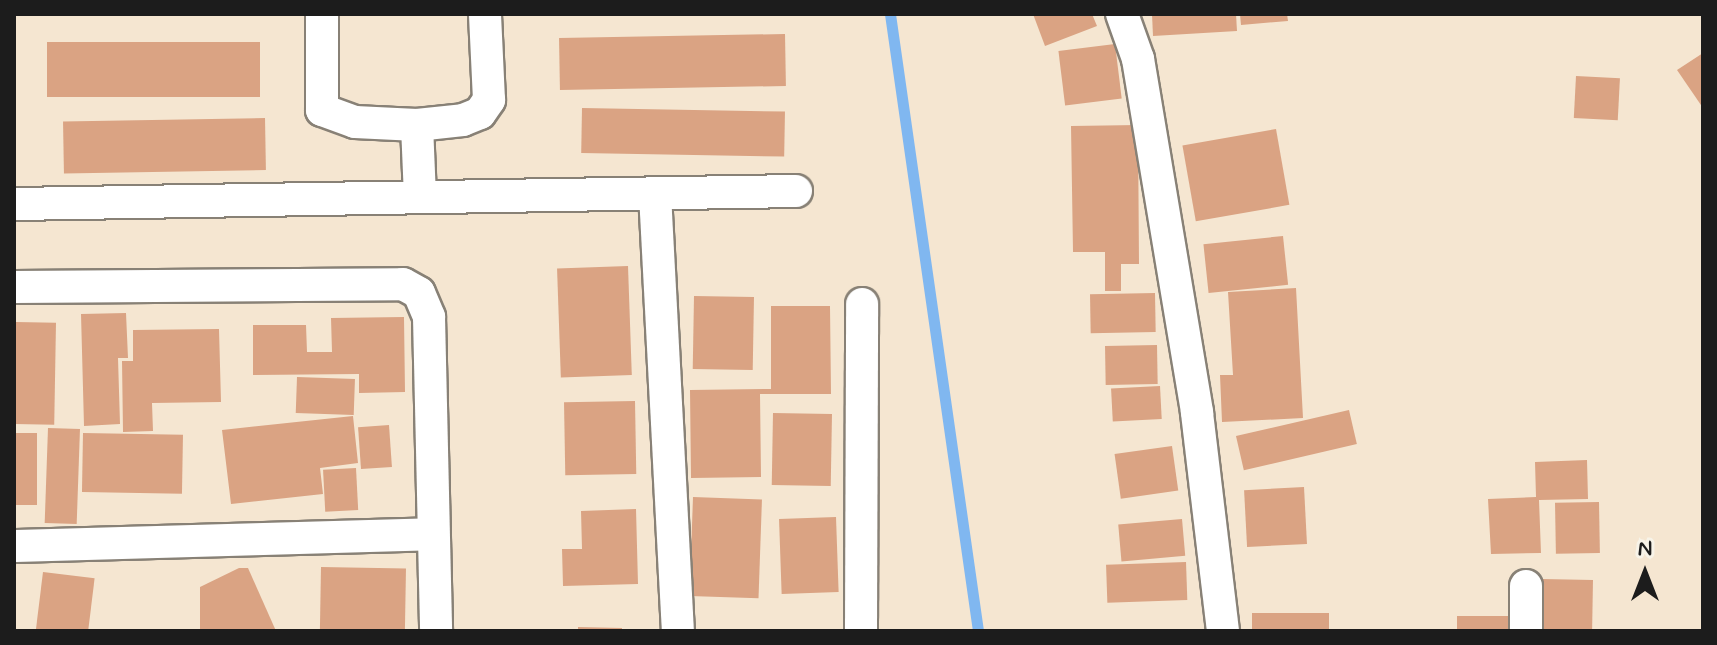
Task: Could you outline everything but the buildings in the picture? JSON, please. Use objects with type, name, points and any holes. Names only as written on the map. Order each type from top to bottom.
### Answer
[{"type":"street","points":[[322,14],[322,110],[355,122],[417,125],[463,120],[480,113],[489,100],[485,14]]},
{"type":"street","points":[[1122,14],[1138,59],[1197,413],[1223,631]]},
{"type":"street","points":[[417,125],[420,197]]},
{"type":"street","points":[[14,204],[796,191]]},
{"type":"street","points":[[655,194],[678,631]]},
{"type":"street","points":[[14,287],[403,284],[419,293],[429,317],[436,631]]},
{"type":"street","points":[[861,631],[862,304]]},
{"type":"street","points":[[14,546],[433,534]]},
{"type":"street","points":[[1526,586],[1526,631]]},
{"type":"waterway","points":[[890,14],[978,631]]}]
